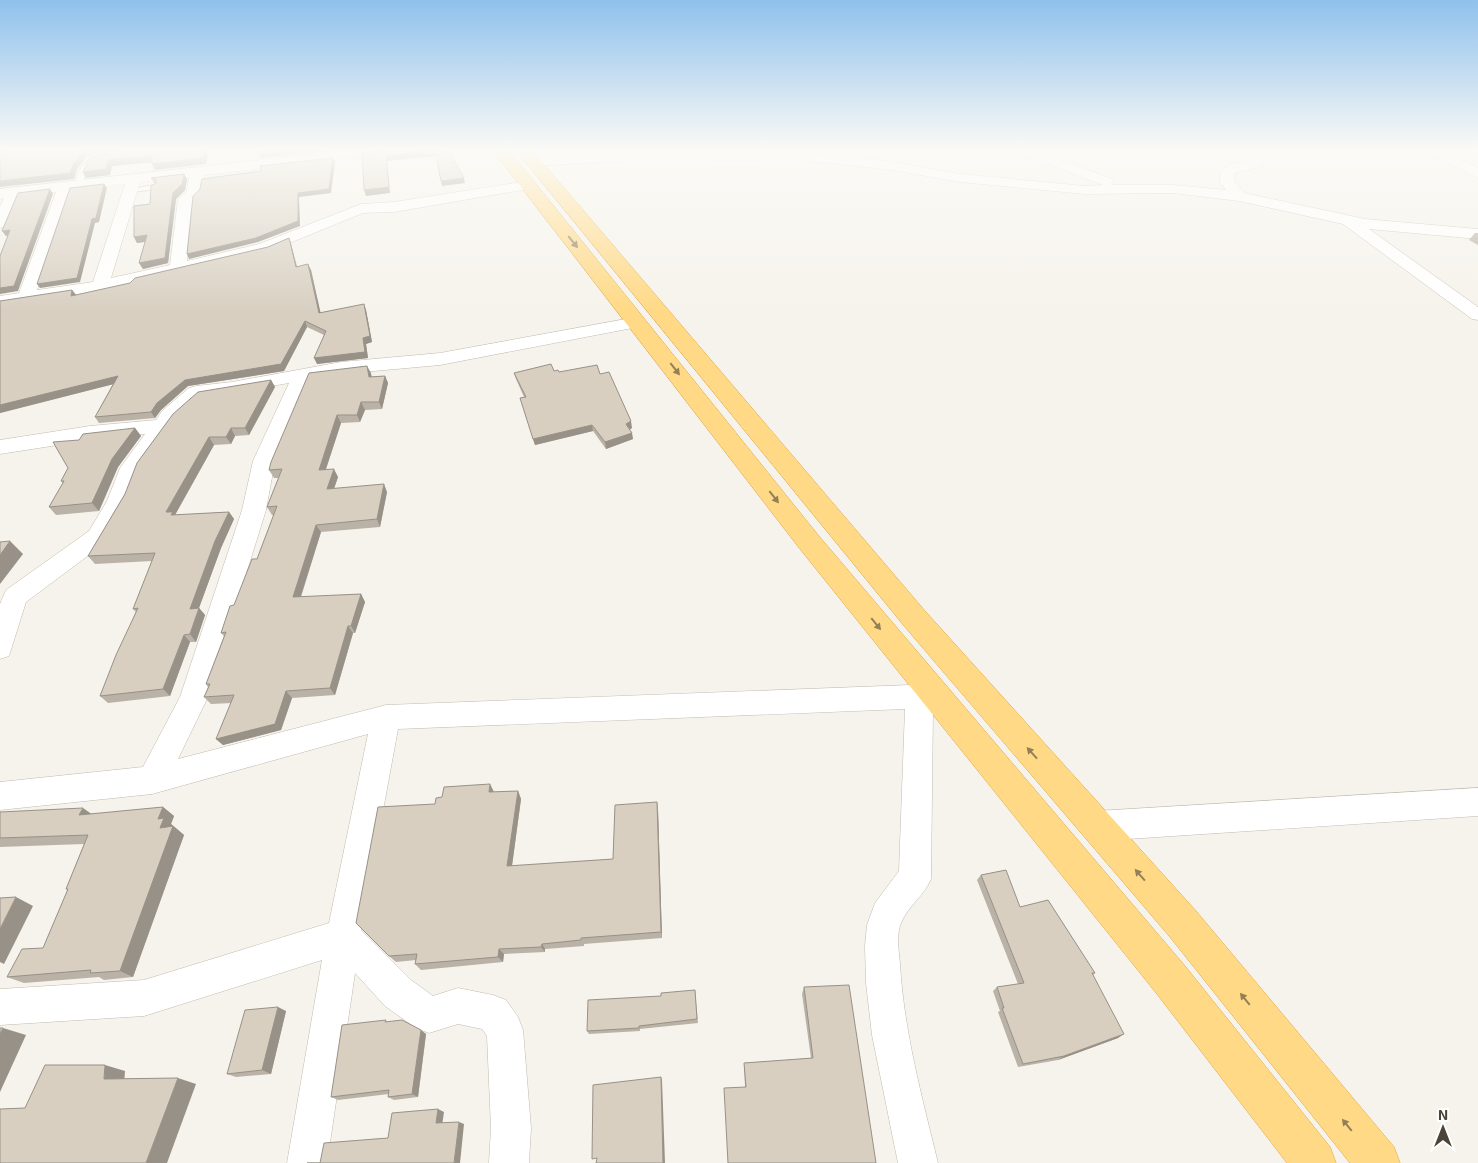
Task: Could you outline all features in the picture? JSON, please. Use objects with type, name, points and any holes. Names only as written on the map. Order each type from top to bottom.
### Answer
[{"type":"highway","points":[[555,203],[637,322],[809,542],[927,698],[1171,980],[1314,1163]]},
{"type":"highway","points":[[561,203],[915,619],[1184,924],[1378,1163]]},
{"type":"street","points":[[0,223],[5,203]]},
{"type":"street","points":[[26,297],[64,203]]},
{"type":"street","points":[[100,286],[126,203]]},
{"type":"street","points":[[178,267],[185,203]]},
{"type":"street","points":[[0,301],[100,286],[264,248],[361,209],[394,207],[406,203]]},
{"type":"street","points":[[1271,203],[1365,224],[1478,234]]},
{"type":"street","points":[[1346,220],[1478,315]]},
{"type":"street","points":[[0,648],[15,597],[97,538],[118,501],[131,468],[169,416],[196,392],[232,388],[341,368],[440,359],[637,322]]},
{"type":"street","points":[[152,780],[193,699],[254,510],[264,461],[303,375]]},
{"type":"street","points":[[0,447],[90,433],[163,426]]},
{"type":"street","points":[[0,796],[152,780],[386,717],[927,698],[914,879],[906,887],[887,916],[882,935],[882,968],[887,1025],[918,1163]]},
{"type":"street","points":[[307,1163],[343,936],[386,717]]},
{"type":"street","points":[[1097,826],[1478,802]]},
{"type":"street","points":[[0,1007],[144,998],[343,936]]},
{"type":"street","points":[[343,936],[398,993],[429,1015],[458,1006],[493,1013],[506,1030],[511,1128],[509,1163]]},
{"type":"building","points":[[14,203],[45,203],[14,286],[0,288],[0,256],[10,230],[2,231]]},
{"type":"building","points":[[65,203],[99,203],[96,218],[92,219],[77,278],[37,284]]},
{"type":"building","points":[[172,203],[165,258],[139,263],[147,235],[134,237],[134,206]]},
{"type":"building","points":[[192,203],[298,203],[298,221],[256,238],[187,254]]},
{"type":"building","points":[[289,238],[296,267],[308,264],[319,313],[364,304],[370,336],[363,338],[365,352],[314,358],[326,331],[305,321],[281,364],[185,380],[157,403],[151,412],[95,417],[118,376],[0,405],[0,301],[72,290],[71,296],[130,283],[135,278],[268,247]]},
{"type":"building","points":[[551,364],[554,371],[558,370],[559,372],[597,365],[600,374],[609,372],[631,421],[626,424],[632,433],[605,442],[592,425],[533,439],[520,398],[526,397],[514,373]]},
{"type":"building","points":[[367,366],[369,377],[385,376],[379,402],[361,402],[357,415],[337,415],[319,470],[334,469],[327,489],[384,484],[377,519],[316,525],[293,597],[361,594],[351,626],[348,626],[330,688],[286,691],[275,724],[216,739],[234,695],[204,697],[210,684],[206,684],[226,632],[221,633],[230,606],[234,605],[252,559],[257,559],[277,506],[267,507],[282,469],[269,470],[271,462],[309,373]]},
{"type":"building","points":[[271,380],[245,428],[231,428],[226,437],[209,437],[166,512],[173,512],[171,515],[229,512],[215,541],[190,609],[199,608],[190,634],[184,635],[163,689],[100,696],[116,655],[138,608],[133,609],[155,553],[88,556],[125,494],[137,463],[173,414],[198,392]]},
{"type":"building","points":[[135,428],[112,459],[92,503],[49,507],[64,481],[61,481],[68,468],[53,442],[79,440],[83,434]]},
{"type":"building","points":[[10,541],[0,555],[0,542]]},
{"type":"building","points":[[490,784],[489,792],[518,791],[507,866],[613,859],[615,805],[657,802],[661,932],[581,938],[581,940],[542,944],[541,947],[499,949],[498,957],[415,964],[417,954],[389,956],[356,923],[378,807],[435,804],[436,798],[442,797],[444,787]]},
{"type":"building","points":[[163,807],[158,819],[164,818],[160,828],[173,826],[120,971],[90,973],[91,970],[7,977],[22,949],[43,948],[88,835],[0,838],[0,812],[83,808],[79,815]]},
{"type":"building","points":[[1006,870],[1020,907],[1048,900],[1095,973],[1092,973],[1124,1034],[1064,1056],[1023,1064],[1002,1008],[1004,1008],[997,987],[1024,983],[981,875]]},
{"type":"building","points":[[16,897],[0,929],[0,898]]},
{"type":"building","points":[[849,985],[876,1163],[728,1163],[724,1088],[746,1087],[744,1063],[813,1058],[804,987]]},
{"type":"building","points":[[695,990],[697,1019],[639,1026],[639,1028],[587,1031],[588,1000],[661,996],[661,993]]},
{"type":"building","points":[[278,1007],[262,1070],[227,1074],[245,1010]]},
{"type":"building","points":[[386,1020],[385,1022],[402,1020],[421,1030],[412,1094],[388,1097],[389,1090],[331,1097],[342,1025]]},
{"type":"building","points":[[45,1065],[105,1065],[104,1079],[178,1078],[146,1163],[0,1163],[0,1109],[25,1108]]},
{"type":"building","points":[[661,1077],[663,1163],[596,1163],[597,1158],[592,1159],[593,1085]]},
{"type":"building","points":[[438,1109],[436,1123],[459,1122],[454,1163],[320,1163],[324,1143],[388,1138],[392,1113]]}]
